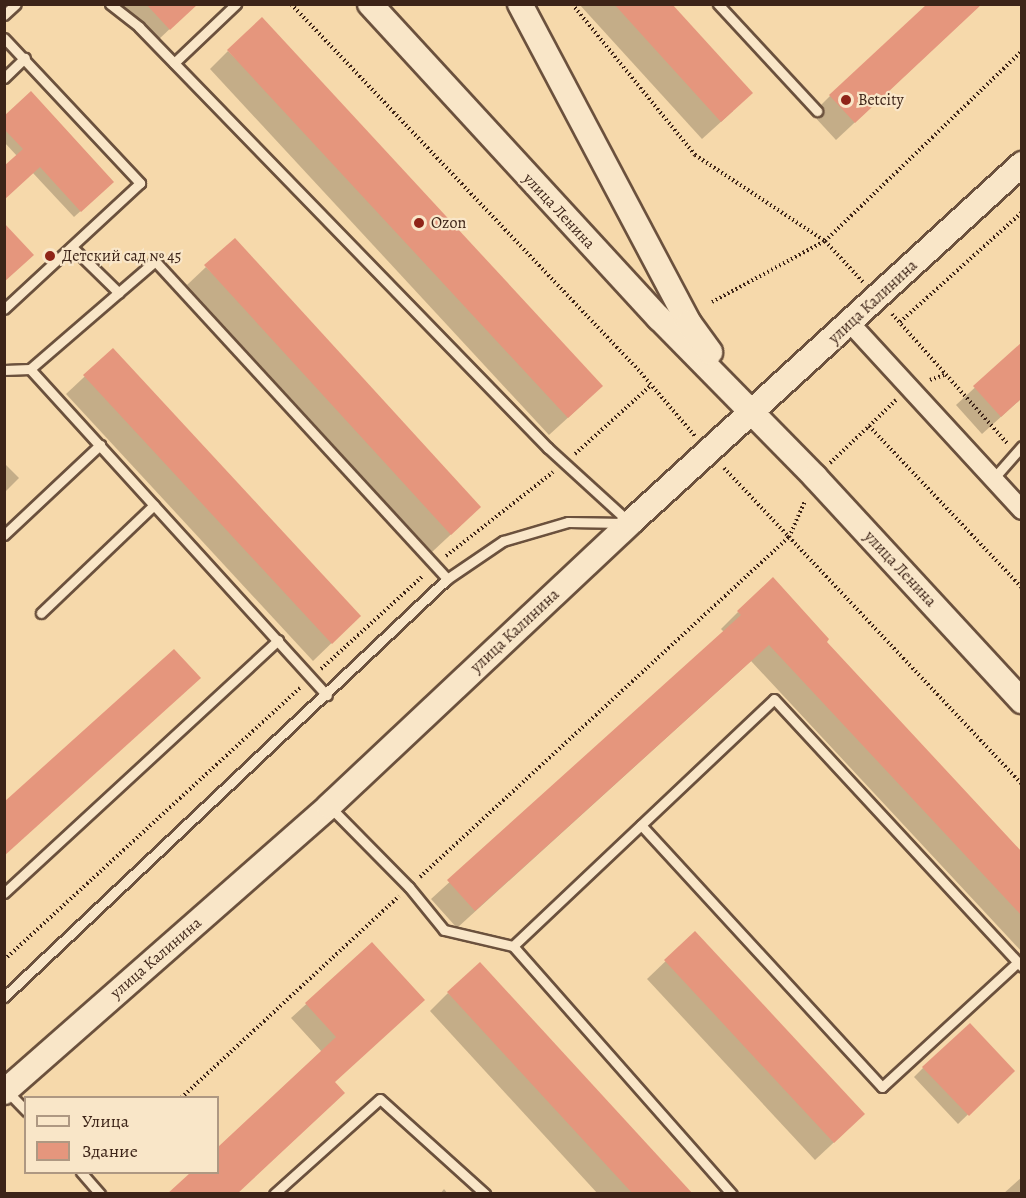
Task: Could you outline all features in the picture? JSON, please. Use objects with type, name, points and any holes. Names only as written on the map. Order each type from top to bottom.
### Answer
[{"type":"street","name":"улица Ленина","points":[[370,4],[651,310],[753,412],[1022,701]]},
{"type":"street","name":"улица Ленина","points":[[520,4],[689,323],[753,412]]},
{"type":"street","name":"улица Калинина","points":[[6,1091],[329,806],[630,523],[1022,164]]},
{"type":"street","points":[[850,323],[1022,510]]},
{"type":"lane","points":[[4,15],[16,4]]},
{"type":"lane","points":[[110,4],[139,27],[548,448],[630,523]]},
{"type":"lane","points":[[174,63],[236,4]]},
{"type":"lane","points":[[718,4],[817,111]]},
{"type":"lane","points":[[4,38],[140,183],[73,248],[4,309]]},
{"type":"lane","points":[[4,78],[25,58]]},
{"type":"lane","points":[[73,248],[119,292]]},
{"type":"lane","points":[[4,370],[30,369],[155,261],[447,579]]},
{"type":"lane","points":[[30,369],[327,695]]},
{"type":"lane","points":[[4,535],[100,445]]},
{"type":"lane","points":[[993,479],[1019,449]]},
{"type":"lane","points":[[41,612],[154,505]]},
{"type":"lane","points":[[4,997],[327,695],[447,579],[514,538],[568,522],[630,523]]},
{"type":"lane","points":[[4,893],[278,640]]},
{"type":"lane","points":[[513,946],[774,699],[1019,965],[882,1087],[641,825]]},
{"type":"lane","points":[[329,806],[410,887],[444,930],[513,946],[732,1194]]},
{"type":"lane","points":[[6,1091],[24,1109]]},
{"type":"lane","points":[[274,1194],[381,1099],[485,1194]]},
{"type":"lane","points":[[82,1174],[100,1194]]},
{"type":"path","points":[[291,4],[651,386]]},
{"type":"path","points":[[572,4],[695,155],[825,241]]},
{"type":"path","points":[[712,302],[825,241],[1022,51]]},
{"type":"path","points":[[1019,449],[944,375],[900,322],[1022,212]]},
{"type":"path","points":[[944,375],[909,387],[869,426],[1022,588]]},
{"type":"path","points":[[183,1096],[789,537],[1022,784]]},
{"type":"building","points":[[146,4],[198,4],[170,30]]},
{"type":"building","points":[[614,4],[672,4],[753,93],[721,122]]},
{"type":"building","points":[[927,4],[982,4],[855,123],[829,95]]},
{"type":"building","points":[[262,17],[603,386],[568,418],[227,50]]},
{"type":"building","points":[[31,91],[114,182],[81,212],[40,167],[4,200],[4,166],[23,149],[4,129],[4,116]]},
{"type":"building","points":[[4,223],[34,255],[4,282]]},
{"type":"building","points":[[235,238],[481,507],[451,535],[204,265]]},
{"type":"building","points":[[1022,342],[1022,398],[1001,417],[973,386]]},
{"type":"building","points":[[113,348],[361,616],[332,644],[83,375]]},
{"type":"building","points":[[773,577],[829,639],[827,642],[1022,852],[1022,916],[769,645],[475,911],[447,880],[741,615],[737,611]]},
{"type":"building","points":[[174,649],[201,678],[4,856],[4,802]]},
{"type":"building","points":[[695,931],[865,1114],[834,1143],[664,960]]},
{"type":"building","points":[[372,942],[425,1000],[335,1082],[345,1093],[237,1194],[167,1194],[189,1174],[219,1174],[219,1146],[336,1037],[305,1003]]},
{"type":"building","points":[[480,962],[693,1194],[633,1194],[447,992]]},
{"type":"building","points":[[970,1023],[1015,1071],[969,1116],[922,1067]]},
{"type":"place","name":"Betcity","points":[[846,100]]},
{"type":"place","name":"Ozon","points":[[419,223]]},
{"type":"place","name":"Детский сад № 45","points":[[50,256]]}]
